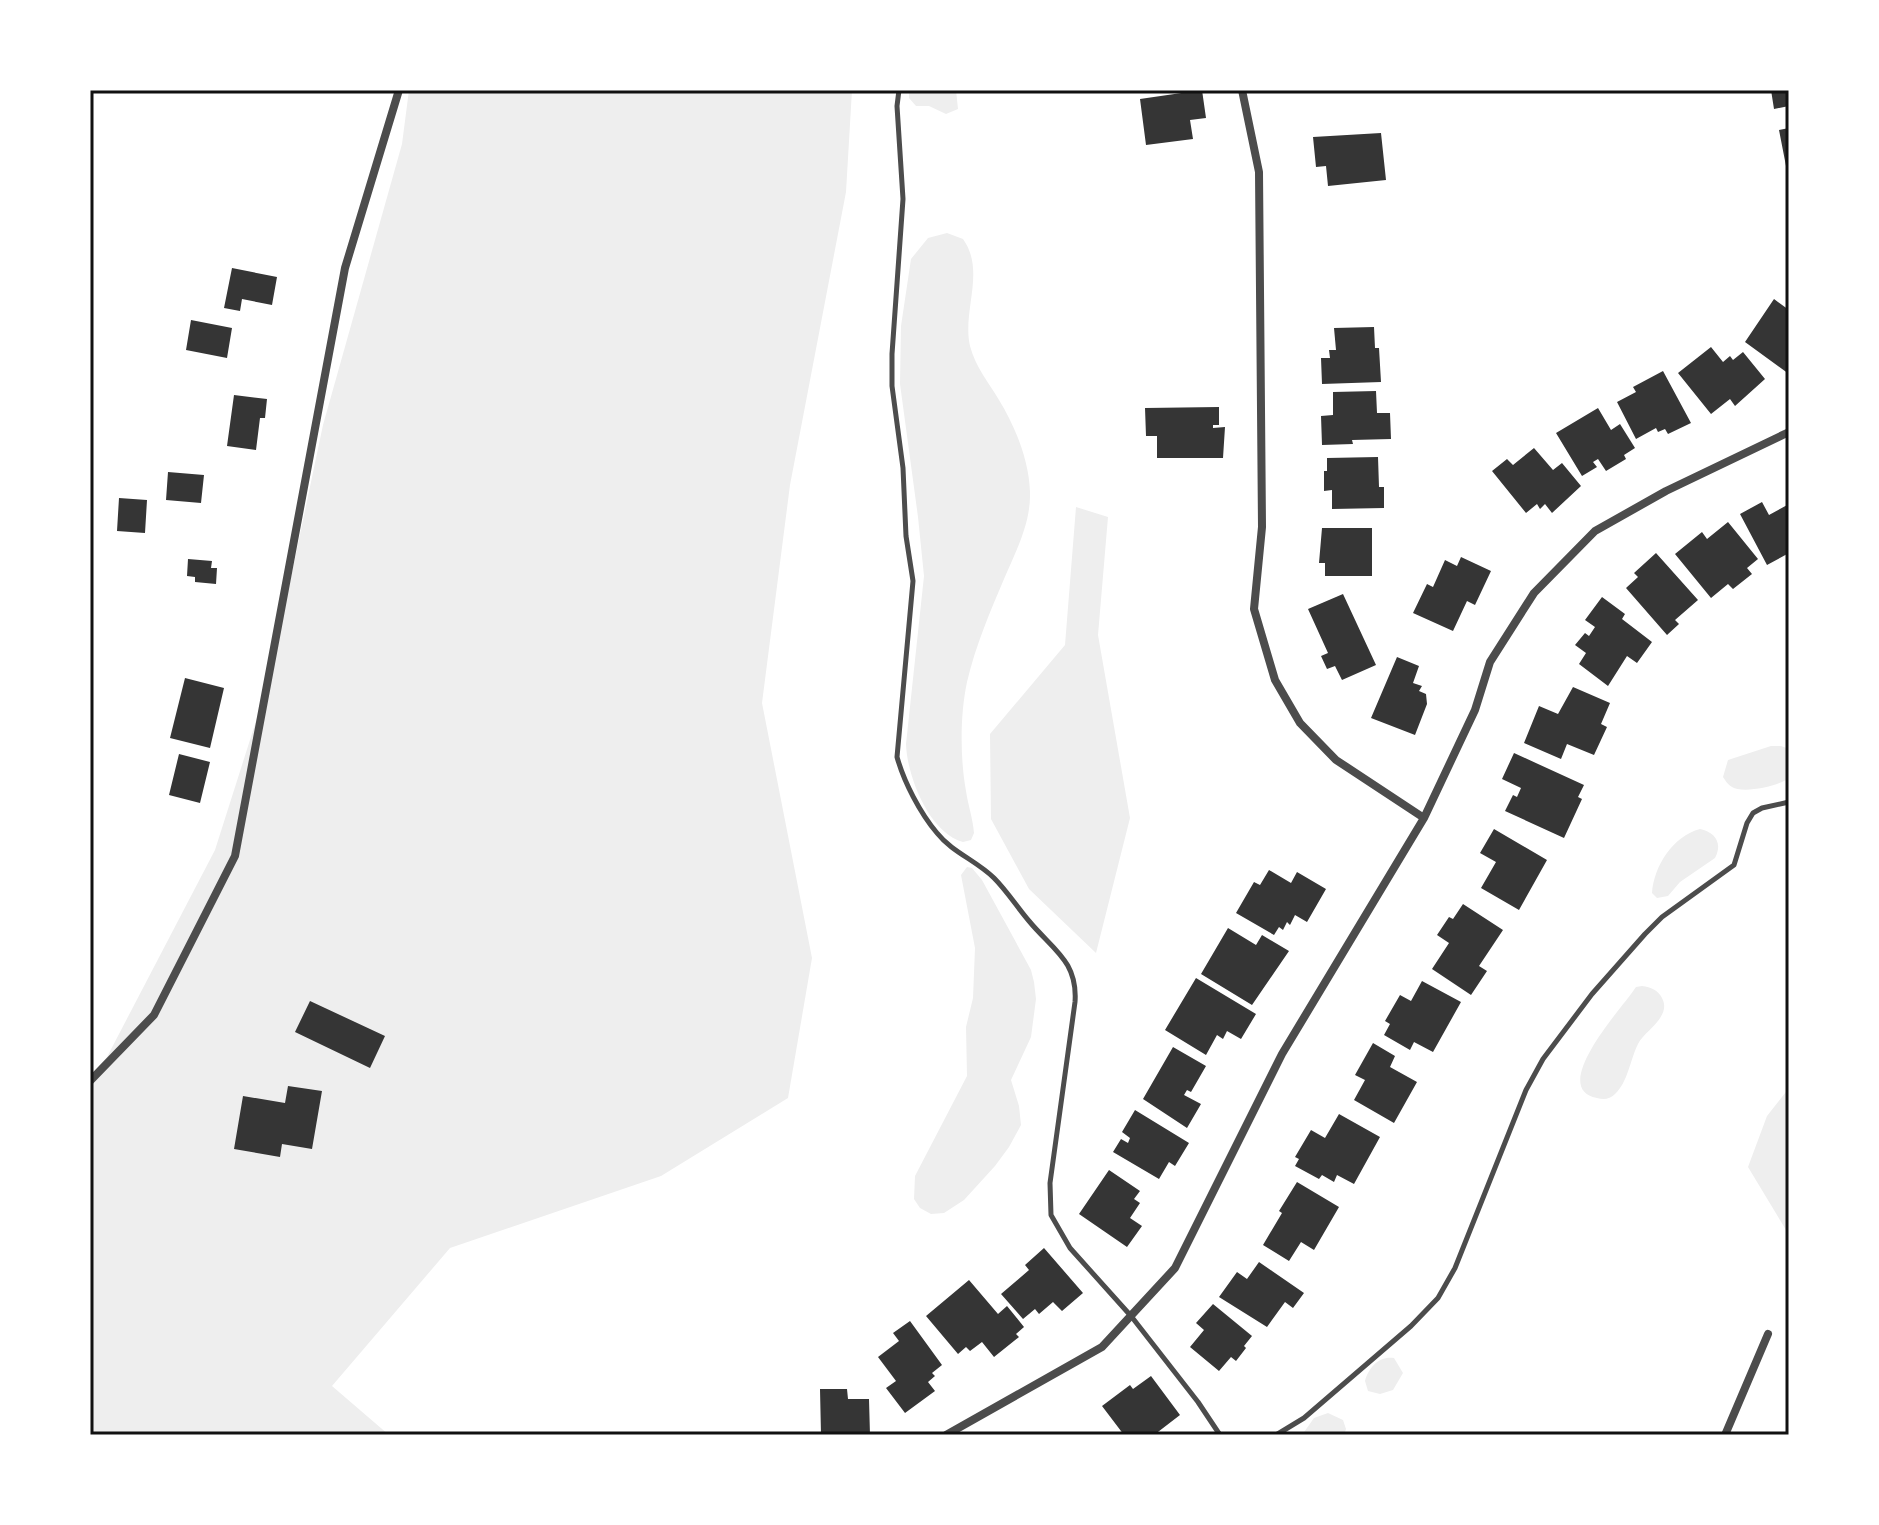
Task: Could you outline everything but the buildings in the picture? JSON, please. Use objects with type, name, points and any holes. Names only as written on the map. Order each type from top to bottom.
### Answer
[{"type":"street","points":[[90,1081],[154,1015],[235,856],[345,268],[399,90]]},
{"type":"street","points":[[1242,90],[1259,172],[1262,527],[1254,609],[1275,680],[1300,723],[1336,760],[1424,818]]},
{"type":"street","points":[[946,1435],[1102,1347],[1175,1268],[1282,1054],[1424,818],[1475,710],[1490,662],[1534,593],[1595,531],[1666,491],[1789,432]]},
{"type":"street","points":[[1725,1435],[1768,1334]]},
{"type":"lane","points":[[899,90],[897,106],[903,199],[892,386],[913,581],[897,757],[904,776],[937,834],[995,879],[1033,927],[1054,945],[1073,977],[1075,1002],[1050,1183],[1051,1215],[1070,1248],[1131,1316],[1220,1435]]},
{"type":"lane","points":[[1276,1435],[1304,1418],[1411,1326],[1438,1298],[1455,1268],[1526,1090],[1543,1059],[1592,994],[1645,934],[1662,917],[1734,865],[1753,813],[1789,802]]},
{"type":"shaded area","points":[[409,90],[852,90],[846,192],[790,485],[762,703],[812,958],[788,1098],[661,1176],[450,1248],[332,1386],[389,1435],[90,1435],[90,1076],[107,1057],[215,850],[270,677],[323,425],[402,144]]},
{"type":"shaded area","points":[[909,90],[956,90],[958,109],[946,114],[929,106],[916,106],[909,98]]},
{"type":"shaded area","points":[[947,233],[963,239],[970,251],[973,278],[968,333],[970,346],[1016,432],[1027,468],[1030,492],[1022,537],[983,630],[967,682],[962,751],[974,833],[971,840],[963,842],[940,827],[922,802],[911,772],[906,744],[924,576],[900,384],[901,326],[911,259],[928,238]]},
{"type":"shaded area","points":[[1076,507],[1108,517],[1098,635],[1130,818],[1096,953],[1029,889],[991,819],[990,734],[1065,645]]},
{"type":"shaded area","points":[[1771,746],[1789,749],[1789,778],[1761,788],[1737,789],[1723,777],[1728,760]]},
{"type":"shaded area","points":[[1700,829],[1716,839],[1718,848],[1715,858],[1680,882],[1668,896],[1657,898],[1652,893],[1661,863],[1681,838]]},
{"type":"shaded area","points":[[967,867],[972,868],[982,880],[1031,970],[1036,999],[1031,1037],[1011,1080],[1021,1125],[995,1166],[964,1200],[944,1213],[931,1214],[920,1208],[914,1199],[915,1176],[967,1076],[966,1027],[973,998],[975,948],[961,875]]},
{"type":"shaded area","points":[[1636,987],[1651,988],[1662,998],[1661,1017],[1641,1039],[1626,1077],[1613,1096],[1604,1099],[1584,1092],[1580,1080],[1591,1049]]},
{"type":"shaded area","points":[[1789,1088],[1789,1235],[1748,1167],[1767,1116]]},
{"type":"shaded area","points":[[1394,1358],[1403,1373],[1393,1390],[1380,1394],[1368,1391],[1365,1381],[1372,1367],[1379,1361]]},
{"type":"shaded area","points":[[1328,1413],[1343,1420],[1344,1435],[1302,1435],[1314,1418]]}]
